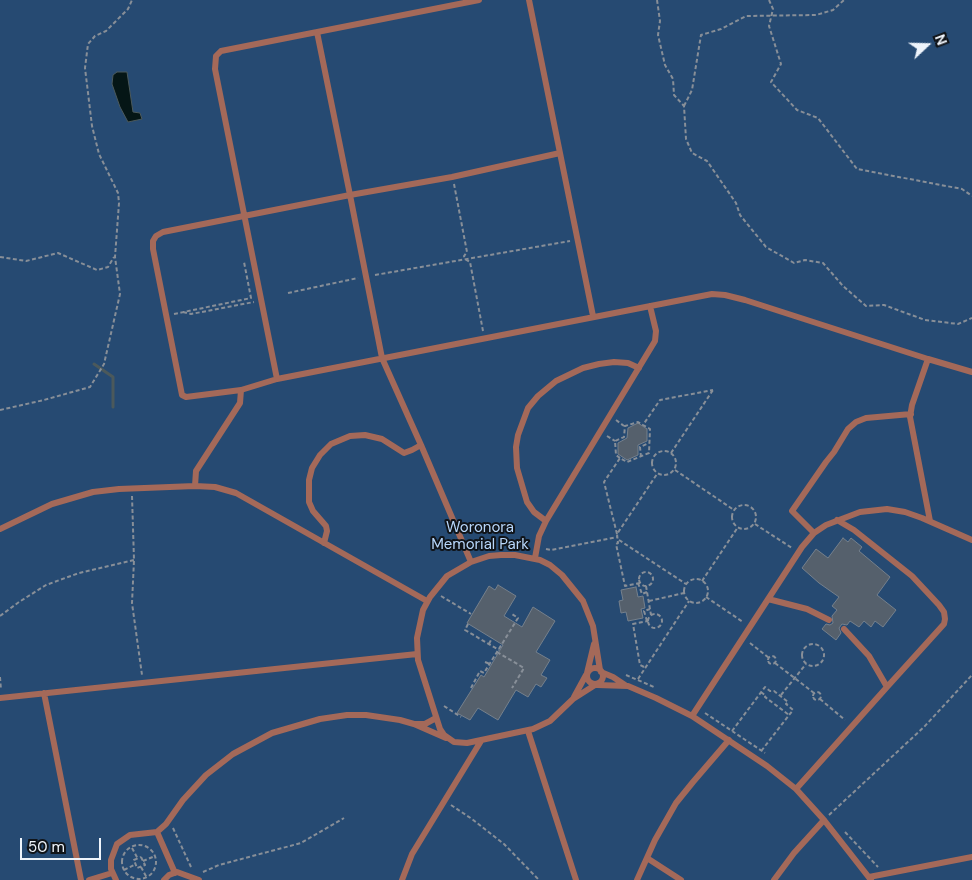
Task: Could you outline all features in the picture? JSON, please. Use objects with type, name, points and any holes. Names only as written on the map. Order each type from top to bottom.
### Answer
[{"type":"lane","points":[[277,379],[215,68],[216,57],[220,52],[226,50],[479,0]]},
{"type":"lane","points":[[529,0],[593,316]]},
{"type":"lane","points":[[317,32],[382,358],[471,562]]},
{"type":"lane","points":[[560,153],[452,177],[163,232],[155,237],[152,244],[181,393],[183,396],[241,390],[277,379],[706,294],[724,295],[972,372]]},
{"type":"lane","points":[[535,558],[539,536],[546,521],[656,338],[650,306]]},
{"type":"lane","points":[[928,359],[910,414],[930,521]]},
{"type":"lane","points":[[546,521],[529,506],[517,468],[516,447],[518,435],[528,408],[538,396],[556,381],[583,368],[614,362],[628,363],[639,368]]},
{"type":"lane","points":[[194,486],[197,468],[240,403],[241,390]]},
{"type":"lane","points":[[814,533],[792,511],[848,429],[856,422],[866,418],[910,414]]},
{"type":"lane","points":[[324,543],[326,526],[311,508],[309,492],[311,472],[316,460],[325,450],[338,441],[360,435],[379,438],[404,453],[421,445]]},
{"type":"lane","points":[[0,529],[32,512],[68,498],[101,491],[132,488],[215,487],[236,493],[427,601]]},
{"type":"lane","points":[[692,716],[799,553],[814,533],[826,525],[860,512],[880,509],[905,512],[972,540]]},
{"type":"lane","points":[[796,790],[944,624],[945,619],[940,605],[912,576],[854,530],[837,520]]},
{"type":"lane","points":[[89,880],[114,877],[110,865],[112,854],[121,841],[135,834],[157,832],[199,782],[216,766],[240,750],[279,730],[312,720],[347,715],[377,716],[414,724],[460,744],[528,731],[550,721],[570,702],[602,680],[589,613],[577,590],[554,568],[535,558],[515,555],[489,556],[471,562],[448,576],[427,601],[419,624],[417,654],[441,731],[451,740]]},
{"type":"lane","points":[[768,599],[807,609],[829,620]]},
{"type":"lane","points":[[844,629],[869,656],[887,687]]},
{"type":"lane","points":[[570,702],[587,673],[595,638]]},
{"type":"lane","points":[[1,698],[417,654]]},
{"type":"lane","points":[[587,673],[594,668],[692,716],[767,766],[796,790],[824,820],[870,878],[972,857]]},
{"type":"lane","points":[[587,673],[588,681],[596,685],[628,686]]},
{"type":"lane","points":[[44,693],[80,880]]},
{"type":"lane","points":[[414,724],[425,724],[436,718]]},
{"type":"lane","points":[[528,731],[576,880]]},
{"type":"lane","points":[[402,880],[412,854],[481,740]]},
{"type":"lane","points":[[637,880],[655,840],[676,803],[729,740]]},
{"type":"lane","points":[[774,880],[794,853],[824,820]]},
{"type":"lane","points":[[157,832],[175,872],[198,879]]},
{"type":"lane","points":[[646,858],[681,880]]},
{"type":"lane","points":[[164,880],[175,872]]},
{"type":"path","points":[[0,410],[90,387],[104,364],[120,294],[114,257],[119,203],[118,193],[99,154],[92,126],[86,68],[88,44],[95,36],[106,32],[128,8],[132,0]]},
{"type":"path","points":[[657,0],[660,21],[658,35],[665,65],[672,79],[674,95],[684,106]]},
{"type":"path","points":[[769,0],[773,8],[769,26],[782,64],[770,82],[796,110],[818,118],[858,169],[962,189],[972,196]]},
{"type":"path","points":[[844,0],[834,10],[816,15],[772,14],[746,16],[721,29],[701,35],[692,90],[684,106],[686,139],[692,154],[707,161],[736,203],[740,215],[766,247],[794,263],[804,260],[823,263],[843,286],[866,306],[884,305],[925,320],[958,324],[972,318]]},
{"type":"path","points":[[452,177],[467,252],[465,258]]},
{"type":"path","points":[[288,293],[365,276],[577,239]]},
{"type":"path","points":[[0,257],[26,261],[58,253],[96,270],[108,267],[114,257]]},
{"type":"path","points":[[465,258],[470,262],[485,338]]},
{"type":"path","points":[[166,316],[251,298],[244,262]]},
{"type":"path","points":[[183,312],[191,314],[261,301]]},
{"type":"path","points":[[643,425],[660,400],[713,390],[671,453]]},
{"type":"path","points":[[638,422],[650,429],[649,453],[627,462],[616,455],[615,441],[624,437],[625,426],[638,422]]},
{"type":"path","points":[[641,457],[640,447],[649,443]]},
{"type":"path","points":[[664,451],[671,453],[677,463],[675,470],[667,476],[657,474],[652,465],[654,456],[664,451]]},
{"type":"path","points":[[649,453],[654,456]]},
{"type":"path","points":[[620,458],[604,482],[617,537],[618,543],[616,544],[624,586],[639,583],[646,586]]},
{"type":"path","points":[[675,470],[734,510]]},
{"type":"path","points":[[617,537],[657,474]]},
{"type":"path","points":[[132,488],[134,560],[132,603],[143,682]]},
{"type":"path","points":[[742,504],[750,506],[756,512],[755,524],[748,529],[738,527],[732,520],[734,510],[742,504]]},
{"type":"path","points":[[755,524],[799,553]]},
{"type":"path","points":[[702,581],[738,527]]},
{"type":"path","points":[[536,548],[551,550],[617,537],[686,584]]},
{"type":"path","points":[[0,616],[46,585],[79,573],[134,560]]},
{"type":"path","points":[[646,586],[652,582],[652,576],[646,572],[640,575],[639,583],[642,594],[647,592]]},
{"type":"path","points":[[689,601],[684,593],[686,584],[692,580],[702,581],[707,587],[706,597]]},
{"type":"path","points":[[645,668],[640,665],[632,624],[647,621],[651,615],[646,586]]},
{"type":"path","points":[[434,592],[471,614]]},
{"type":"path","points":[[649,601],[684,593]]},
{"type":"path","points":[[689,601],[698,602],[706,597]]},
{"type":"path","points":[[706,597],[751,628]]},
{"type":"path","points":[[638,680],[689,601]]},
{"type":"path","points":[[650,609],[644,610],[647,621],[653,628],[657,628],[662,622],[661,618],[655,614],[651,615]]},
{"type":"path","points":[[470,688],[480,671],[484,673],[518,618],[512,614]]},
{"type":"path","points":[[468,624],[465,630],[524,668],[512,688]]},
{"type":"path","points":[[489,644],[492,638]]},
{"type":"path","points":[[744,638],[769,658],[770,664],[775,663],[814,693],[820,693],[822,696],[820,699]]},
{"type":"path","points":[[809,644],[818,644],[824,652],[823,661],[815,666],[806,664],[802,656],[804,647],[809,644]]},
{"type":"path","points":[[769,658],[772,656],[775,658],[775,663]]},
{"type":"path","points":[[485,662],[490,664]]},
{"type":"path","points":[[781,696],[806,664]]},
{"type":"path","points":[[824,820],[924,727],[972,675]]},
{"type":"path","points":[[0,677],[1,698]]},
{"type":"path","points":[[732,731],[765,687],[781,696],[793,710],[762,751]]},
{"type":"path","points":[[761,692],[789,715]]},
{"type":"path","points":[[814,693],[815,699],[820,699],[852,726]]},
{"type":"path","points":[[444,706],[461,717]]},
{"type":"path","points":[[444,801],[493,835],[513,852],[539,880]]},
{"type":"path","points":[[198,879],[201,873],[212,867],[301,843],[344,818]]},
{"type":"path","points":[[169,820],[198,879]]},
{"type":"path","points":[[145,846],[155,856],[156,869],[147,878],[142,880],[134,879],[124,870],[123,857],[131,847],[145,846]]},
{"type":"path","points":[[131,847],[138,859]]},
{"type":"path","points":[[143,861],[155,856]]},
{"type":"path","points":[[141,867],[145,865],[141,857],[134,860],[138,868],[141,867],[147,878]]},
{"type":"path","points":[[124,870],[136,864]]},
{"type":"green space","name":"Woronora Memorial Park","points":[[0,0],[972,0],[972,880],[0,880]]},
{"type":"shaded area","points":[[117,72],[127,72],[133,112],[140,113],[142,119],[128,122],[120,107],[112,84],[113,75]]},
{"type":"building","points":[[638,423],[647,429],[647,441],[638,445],[638,455],[627,460],[618,454],[618,443],[627,438],[628,428]]},
{"type":"building","points":[[843,538],[848,542],[851,538],[862,547],[859,551],[890,577],[877,595],[896,610],[883,627],[875,621],[871,627],[864,621],[859,627],[850,621],[847,625],[842,624],[839,628],[841,633],[836,640],[822,629],[826,624],[830,625],[833,623],[832,616],[837,610],[832,606],[839,597],[802,568],[816,549],[828,558]]},
{"type":"building","points":[[498,585],[516,596],[504,616],[522,627],[533,607],[555,621],[536,652],[550,660],[541,675],[547,678],[541,687],[536,684],[528,697],[516,690],[498,720],[478,708],[470,720],[457,713],[481,675],[484,677],[503,645],[467,623],[489,586],[495,590]]},
{"type":"building","points":[[636,587],[638,597],[643,596],[645,608],[641,609],[643,618],[628,621],[626,612],[621,613],[619,601],[623,600],[621,590]]},
{"type":"waterway","points":[[94,364],[113,377],[113,407]]}]
